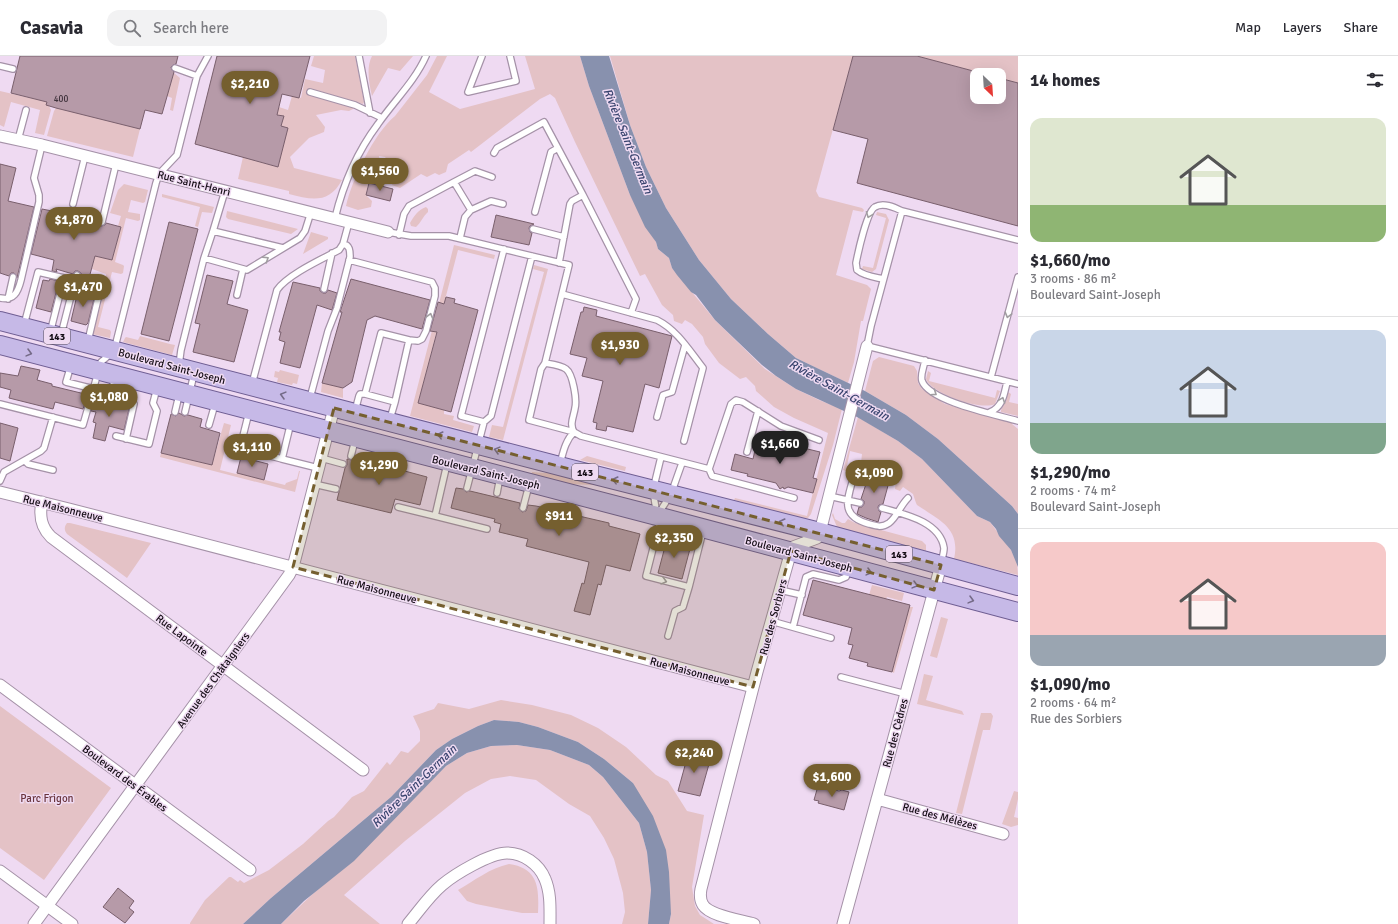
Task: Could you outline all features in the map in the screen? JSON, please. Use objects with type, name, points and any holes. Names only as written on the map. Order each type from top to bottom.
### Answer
[{"type":"main road","name":"Boulevard Saint-Joseph","points":[[0,321],[309,402],[820,532],[1014,585]]},
{"type":"main road","name":"Boulevard Saint-Joseph","points":[[0,345],[107,373],[131,390],[158,386],[356,438],[401,458],[448,462],[472,468],[499,484],[529,483],[704,528],[1017,612]]},
{"type":"street","name":"Rue Saint-Henri","points":[[0,136],[42,145],[388,232]]},
{"type":"street","points":[[791,551],[793,547],[816,538],[820,532],[867,346]]},
{"type":"street","name":"Avenue des Châtaigniers","points":[[34,924],[222,665],[282,586],[293,567],[334,408]]},
{"type":"street","name":"Rue Maisonneuve","points":[[0,492],[753,687]]},
{"type":"street","name":"Rue Lapointe","points":[[42,502],[40,517],[42,524],[50,536],[222,665],[245,680],[363,770]]},
{"type":"street","name":"Rue des Sorbiers","points":[[754,924],[718,914],[710,910],[703,905],[701,901],[700,889],[753,687],[791,551]]},
{"type":"street","name":"Rue des Cèdres","points":[[843,924],[940,565]]},
{"type":"street","name":"Boulevard des Érables","points":[[0,685],[250,870]]},
{"type":"street","name":"Rue des Mélèzes","points":[[876,799],[1003,834]]},
{"type":"street","points":[[408,924],[434,893],[452,878],[486,859],[506,853],[526,857],[540,870],[545,878],[548,888],[550,924]]},
{"type":"street","points":[[0,871],[72,924]]},
{"type":"lane","points":[[109,399],[107,373],[101,362],[114,351],[159,174],[177,155],[197,76],[208,56]]},
{"type":"lane","points":[[359,56],[370,113]]},
{"type":"lane","points":[[335,218],[340,199],[356,160],[370,135],[413,78],[426,56]]},
{"type":"lane","points":[[482,56],[468,92],[516,81],[510,56]]},
{"type":"lane","points":[[0,66],[13,69]]},
{"type":"lane","points":[[175,68],[197,76]]},
{"type":"lane","points":[[310,92],[354,105],[382,118]]},
{"type":"lane","points":[[18,140],[26,110]]},
{"type":"lane","points":[[494,153],[497,148],[544,122],[636,299],[631,313]]},
{"type":"lane","points":[[0,298],[8,299],[14,296],[19,287],[38,211],[39,195],[34,178],[42,145]]},
{"type":"lane","points":[[535,212],[551,152],[558,148]]},
{"type":"lane","points":[[73,204],[85,156]]},
{"type":"lane","points":[[102,222],[116,164]]},
{"type":"lane","points":[[399,235],[404,214],[409,206],[475,171],[492,177]]},
{"type":"lane","points":[[454,182],[471,210]]},
{"type":"lane","points":[[185,412],[184,393],[186,370],[181,350],[204,258],[225,191]]},
{"type":"lane","points":[[559,263],[570,204],[572,201],[583,195]]},
{"type":"lane","points":[[460,238],[465,217],[471,210],[491,201],[504,204]]},
{"type":"lane","points":[[883,280],[864,275],[857,270],[856,263],[869,215],[873,207],[878,205],[891,206],[902,211],[1018,240]]},
{"type":"lane","points":[[902,211],[867,346],[1018,384]]},
{"type":"lane","points":[[204,258],[248,270],[300,238],[304,234],[311,212]]},
{"type":"lane","points":[[251,386],[277,290],[280,285],[292,277],[338,250],[343,244],[349,222]]},
{"type":"lane","points":[[533,229],[564,237]]},
{"type":"lane","points":[[213,231],[283,248]]},
{"type":"lane","points":[[388,232],[399,235],[449,236],[460,238],[569,265],[545,362],[541,369],[528,420],[574,432],[581,436],[709,469]]},
{"type":"lane","points":[[309,402],[328,331],[337,308],[349,260],[350,250],[343,244]]},
{"type":"lane","points":[[484,422],[461,416],[504,249]]},
{"type":"lane","points":[[324,289],[332,253]]},
{"type":"lane","points":[[467,488],[484,422],[491,416],[532,256]]},
{"type":"lane","points":[[349,260],[429,282],[434,284],[436,292],[426,331],[422,339],[414,341],[381,333],[365,394]]},
{"type":"lane","points":[[237,295],[243,269]]},
{"type":"lane","points":[[24,327],[38,272],[64,278],[76,277],[101,286],[87,344]]},
{"type":"lane","points":[[8,299],[13,277]]},
{"type":"lane","points":[[55,336],[76,277]]},
{"type":"lane","points":[[991,377],[1018,277]]},
{"type":"lane","points":[[55,336],[64,278]]},
{"type":"lane","points":[[562,294],[657,320],[666,324],[676,334],[703,368],[684,441]]},
{"type":"lane","points":[[390,422],[410,340]]},
{"type":"lane","points":[[657,417],[663,395],[672,392],[685,346]]},
{"type":"lane","points":[[925,360],[922,382],[927,388],[948,401],[1018,420]]},
{"type":"lane","points":[[545,362],[565,368],[570,374],[576,406],[571,425],[574,432]]},
{"type":"lane","points":[[71,364],[66,382],[94,389]]},
{"type":"lane","points":[[0,404],[83,425],[94,389],[107,373]]},
{"type":"lane","points":[[989,413],[999,406],[1007,382]]},
{"type":"lane","points":[[116,436],[149,444],[157,411],[153,403],[158,386]]},
{"type":"lane","points":[[126,439],[134,404],[131,390]]},
{"type":"lane","points":[[175,412],[184,393]]},
{"type":"lane","points":[[354,413],[360,394],[395,402]]},
{"type":"lane","points":[[794,498],[712,476],[709,469],[731,404],[739,400],[781,426],[819,440]]},
{"type":"lane","points":[[209,425],[216,401]]},
{"type":"lane","points":[[249,410],[240,448],[282,459],[342,464]]},
{"type":"lane","points":[[747,452],[758,411]]},
{"type":"lane","points":[[0,481],[1,472],[25,461],[44,448],[53,417]]},
{"type":"lane","points":[[282,459],[291,421]]},
{"type":"lane","points":[[560,466],[566,444],[574,432]]},
{"type":"lane","points":[[350,456],[356,438]]},
{"type":"lane","points":[[660,457],[653,490],[659,525],[646,576],[689,587]]},
{"type":"lane","points":[[25,461],[28,464],[53,470]]},
{"type":"lane","points":[[434,516],[448,462]]},
{"type":"lane","points":[[657,516],[671,494],[682,463]]},
{"type":"lane","points":[[855,471],[848,500],[848,509],[852,516],[861,522],[879,527],[890,522],[908,498]]},
{"type":"lane","points":[[523,508],[529,483]]},
{"type":"lane","points":[[314,484],[336,489]]},
{"type":"lane","points":[[829,496],[860,503]]},
{"type":"lane","points":[[398,507],[487,530]]},
{"type":"lane","points":[[882,508],[912,517],[924,522],[933,529],[939,536],[944,549],[940,565]]},
{"type":"lane","points":[[668,636],[675,612],[683,607],[704,528]]},
{"type":"lane","points":[[793,627],[806,578],[813,574],[839,580],[844,579],[847,576],[850,567]]},
{"type":"lane","points":[[780,590],[802,595]]},
{"type":"lane","points":[[772,621],[832,638]]},
{"type":"lane","points":[[840,677],[906,694]]},
{"type":"highlighted area","points":[[334,408],[941,565],[934,590],[791,551],[753,687],[293,567]]},
{"type":"green space","points":[[314,56],[355,56],[364,102],[363,104],[309,89],[307,93],[355,108],[349,111],[341,110],[316,115],[325,127],[324,132],[309,138],[290,157],[294,168],[342,180],[337,188],[326,197],[312,199],[289,194],[289,191],[238,179],[243,157],[278,167],[287,128],[281,126],[284,116],[277,115],[279,107],[288,110],[292,96],[301,98],[305,79],[323,83],[325,70],[311,66]]},
{"type":"green space","points":[[372,56],[413,56],[400,71],[388,68],[372,96],[369,81],[369,65]]},
{"type":"green space","points":[[437,56],[447,56],[429,92],[460,109],[535,89],[525,56],[580,56],[589,86],[630,195],[656,242],[658,249],[669,258],[672,268],[715,320],[765,369],[796,389],[842,409],[833,445],[811,514],[808,518],[803,519],[734,500],[735,498],[807,516],[828,433],[794,418],[774,407],[756,391],[755,386],[746,377],[740,379],[719,363],[705,344],[703,337],[692,324],[685,320],[682,324],[674,321],[673,315],[662,305],[645,274],[640,276],[555,98],[550,94],[540,99],[471,152],[469,150],[448,164],[446,172],[439,175],[435,173],[427,177],[421,174],[400,188],[392,185],[399,164],[388,161],[385,157],[379,156],[377,170],[368,184],[366,195],[372,201],[371,207],[358,210],[346,206],[353,183],[372,145],[379,134],[427,75]]},
{"type":"green space","points":[[610,56],[853,56],[816,191],[819,197],[862,208],[864,210],[863,212],[853,210],[836,275],[867,285],[871,289],[863,321],[861,321],[854,362],[848,383],[796,358],[731,299],[699,260],[666,208],[646,167],[630,125]]},
{"type":"green space","points":[[917,56],[1018,56],[1018,83],[1006,80],[1006,68],[970,68],[970,70]]},
{"type":"green space","points":[[174,73],[180,78],[173,111],[170,110],[172,98],[167,96]]},
{"type":"green space","points":[[0,91],[47,102],[51,110],[44,135],[35,133],[40,110],[11,102],[4,127],[0,125]]},
{"type":"green space","points":[[56,108],[140,129],[133,157],[47,136]]},
{"type":"green space","points":[[124,184],[148,190],[145,202],[143,203],[131,200],[128,212],[140,214],[140,220],[138,221],[126,218],[115,262],[124,266],[123,273],[112,272],[98,327],[110,330],[110,338],[92,334],[101,305],[106,274],[92,269],[95,256],[112,260],[121,227],[118,226],[121,216],[110,213],[118,190]]},
{"type":"green space","points":[[162,194],[214,207],[212,213],[202,212],[198,227],[195,226],[200,207],[162,197]]},
{"type":"green space","points":[[426,207],[428,212],[419,224],[416,227],[411,226],[410,223],[415,216]]},
{"type":"green space","points":[[227,211],[298,229],[291,234],[228,219],[226,217]]},
{"type":"green space","points":[[877,212],[886,214],[889,220],[876,269],[872,272],[862,269],[863,266],[873,268],[886,218],[876,215]]},
{"type":"green space","points":[[311,232],[328,237],[328,239],[303,254]]},
{"type":"green space","points":[[454,245],[495,255],[494,259],[458,250],[418,403],[444,410],[444,414],[454,416],[453,420],[474,426],[472,432],[410,416]]},
{"type":"green space","points":[[534,265],[548,269],[503,440],[489,437],[492,425],[503,427],[544,272],[533,269]]},
{"type":"green space","points":[[140,336],[175,345],[172,355],[123,342],[126,337],[138,340]]},
{"type":"green space","points":[[879,357],[914,366],[917,371],[918,383],[922,389],[945,404],[1012,422],[1012,424],[1018,429],[1018,514],[1012,506],[938,439],[906,415],[865,391],[873,361]]},
{"type":"green space","points":[[280,370],[299,375],[297,384],[293,383],[292,385],[277,382],[278,378],[274,377],[275,371],[279,372]]},
{"type":"green space","points":[[928,371],[931,373],[929,381],[995,398],[997,390],[1000,391],[995,404],[988,406],[958,400],[930,385],[926,379]]},
{"type":"green space","points":[[322,383],[343,388],[343,398],[321,392]]},
{"type":"green space","points":[[1008,392],[1011,394],[1009,402],[1018,404],[1018,416],[1001,412]]},
{"type":"green space","points":[[858,417],[898,441],[922,459],[977,516],[990,522],[1011,550],[1017,562],[1018,575],[954,559],[955,548],[951,532],[940,521],[917,505],[913,494],[903,487],[900,491],[895,489],[896,481],[888,477],[890,470],[861,463],[862,454],[850,451],[846,471],[843,470]]},
{"type":"green space","points":[[224,423],[231,425],[220,470],[285,485],[286,483],[297,479],[300,471],[295,492],[160,457],[161,453],[212,465]]},
{"type":"green space","points":[[587,456],[626,467],[625,471],[580,460]]},
{"type":"green space","points":[[532,472],[560,474],[597,483],[596,485],[565,484],[531,476]]},
{"type":"green space","points":[[833,513],[835,519],[842,523],[845,523],[848,519],[855,523],[922,541],[926,545],[926,551],[837,527],[832,515]]},
{"type":"green space","points":[[67,523],[151,543],[127,578],[67,534],[65,531],[65,526]]},
{"type":"green space","points":[[872,585],[904,593],[902,601],[887,597],[886,599],[869,595]]},
{"type":"green space","points":[[909,607],[913,607],[894,673],[892,672]]},
{"type":"green space","points":[[941,617],[948,619],[937,658],[930,656]]},
{"type":"green space","points":[[924,674],[933,676],[926,700],[962,711],[964,715],[917,704]]},
{"type":"green space","points":[[501,700],[532,705],[571,715],[598,728],[626,747],[656,775],[668,781],[687,811],[704,815],[692,887],[695,906],[700,915],[714,924],[669,924],[671,914],[633,783],[604,759],[578,742],[538,727],[519,722],[494,720],[452,739],[436,750],[391,797],[271,898],[243,924],[190,924],[205,900],[229,877],[238,882],[240,880],[244,883],[269,870],[303,844],[334,817],[352,797],[364,791],[387,762],[390,765],[401,751],[408,753],[420,741],[420,731],[413,716],[434,709],[438,703],[469,709]]},
{"type":"green space","name":"Parc Frigon","points":[[0,706],[111,788],[44,880],[0,848]]},
{"type":"green space","points":[[981,713],[991,713],[993,716],[990,730],[983,730],[962,814],[956,813]]},
{"type":"green space","points":[[517,745],[550,750],[589,765],[603,777],[639,823],[647,852],[651,890],[648,924],[622,924],[625,912],[623,893],[614,859],[604,838],[590,816],[569,804],[536,780],[510,776],[491,779],[465,793],[405,841],[344,895],[380,924],[281,924],[446,766],[467,753],[491,746]]},
{"type":"green space","points":[[1014,791],[1018,792],[1014,817],[1018,818],[1018,825],[1011,827],[1002,824]]},
{"type":"green space","points":[[509,864],[519,866],[532,875],[537,888],[538,913],[522,913],[476,904],[467,901],[458,890],[489,872]]},
{"type":"water","name":"Rivière Saint-Germain","points":[[580,56],[609,56],[630,125],[646,167],[666,208],[699,260],[731,299],[796,358],[865,391],[906,415],[938,439],[1012,506],[1018,514],[1018,567],[1011,550],[990,522],[977,516],[922,459],[898,441],[857,417],[796,389],[776,376],[762,365],[715,320],[696,295],[691,292],[672,268],[669,258],[658,249],[656,242],[645,227],[630,195],[589,86]]},
{"type":"water","name":"Rivière Saint-Germain","points":[[494,720],[519,722],[538,727],[578,742],[604,759],[633,783],[653,816],[666,850],[669,872],[671,914],[669,924],[648,924],[651,890],[647,852],[639,823],[603,777],[589,765],[550,750],[517,745],[491,746],[467,753],[446,766],[354,861],[304,901],[281,924],[243,924],[271,898],[391,797],[436,750],[452,739]]},
{"type":"building","points":[[20,56],[178,56],[176,64],[171,67],[174,72],[162,114],[145,110],[140,129],[56,108],[46,105],[47,102],[11,93]]},
{"type":"building","points":[[217,56],[310,56],[299,98],[282,94],[277,115],[284,116],[281,126],[288,128],[278,167],[195,144]]},
{"type":"building","points":[[853,56],[917,56],[970,70],[970,104],[1006,104],[1006,80],[1018,83],[1018,226],[857,183],[868,139],[833,130]]},
{"type":"building","points":[[0,164],[16,168],[8,201],[34,207],[17,278],[14,273],[11,273],[9,276],[0,273]]},
{"type":"building","points":[[369,183],[393,189],[390,201],[366,195]]},
{"type":"building","points":[[42,209],[52,211],[53,209],[98,221],[99,225],[101,226],[105,225],[106,223],[121,227],[112,260],[95,256],[89,278],[81,276],[81,273],[78,271],[75,271],[73,274],[56,269],[57,272],[52,271],[54,260],[31,254]]},
{"type":"building","points":[[496,215],[534,224],[529,228],[530,232],[532,233],[529,245],[491,237]]},
{"type":"building","points":[[169,222],[198,229],[169,341],[141,334]]},
{"type":"building","points":[[207,275],[233,281],[227,304],[248,310],[234,362],[193,352],[200,324],[195,323]]},
{"type":"building","points":[[50,279],[59,281],[51,312],[36,308],[43,280],[49,281]]},
{"type":"building","points":[[351,279],[430,300],[422,329],[375,316],[367,320],[352,382],[343,388],[322,383],[342,312],[340,312]]},
{"type":"building","points":[[293,282],[320,288],[320,291],[323,293],[326,293],[328,290],[337,293],[332,310],[317,305],[300,368],[280,363],[285,342],[279,340],[281,332],[279,332]]},
{"type":"building","points":[[78,291],[95,295],[88,323],[86,325],[71,321]]},
{"type":"building","points":[[446,297],[455,299],[454,303],[478,310],[451,412],[418,403],[437,332],[430,331],[438,302],[444,304]]},
{"type":"building","points":[[584,307],[597,310],[596,316],[672,336],[659,388],[645,384],[633,432],[607,426],[606,431],[596,429],[597,423],[593,422],[603,381],[582,376],[587,358],[570,354],[581,312],[583,312]]},
{"type":"building","points":[[21,366],[40,370],[37,380],[52,384],[52,386],[85,394],[84,399],[86,400],[83,409],[55,402],[53,409],[9,398],[11,390],[0,387],[0,373],[18,376]]},
{"type":"building","points":[[103,399],[108,403],[116,403],[117,401],[130,405],[124,430],[109,426],[105,441],[93,438],[96,423],[93,422],[96,412],[91,411],[94,402],[102,404]]},
{"type":"building","points":[[179,413],[184,416],[188,415],[202,419],[200,427],[220,433],[212,465],[161,453],[171,414],[176,416]]},
{"type":"building","points":[[0,423],[18,428],[10,461],[0,458]]},
{"type":"building","points":[[758,437],[820,452],[813,478],[817,479],[813,493],[788,487],[784,489],[783,487],[780,489],[776,483],[747,476],[748,474],[731,470],[735,454],[753,459]]},
{"type":"building","points":[[241,457],[268,464],[264,480],[237,473]]},
{"type":"building","points":[[358,458],[380,463],[379,465],[398,471],[401,470],[427,477],[420,505],[395,499],[391,513],[337,500],[347,465],[347,459],[358,461]]},
{"type":"building","points":[[872,466],[890,471],[887,482],[889,482],[883,504],[879,505],[878,507],[879,511],[881,512],[878,522],[857,514],[859,507],[862,507],[864,504],[864,501],[861,499]]},
{"type":"building","points":[[456,488],[463,489],[466,492],[470,491],[520,503],[519,509],[522,512],[526,511],[528,505],[536,506],[609,523],[609,526],[640,534],[630,571],[606,565],[601,585],[598,584],[590,615],[574,611],[582,583],[584,584],[589,562],[526,546],[528,539],[499,532],[501,524],[494,522],[495,519],[451,508]]},
{"type":"building","points":[[667,539],[691,545],[682,579],[658,573]]},
{"type":"building","points":[[813,580],[910,605],[892,672],[867,666],[868,663],[849,658],[853,645],[848,644],[852,628],[803,615]]},
{"type":"building","points":[[689,751],[711,757],[700,796],[678,791]]},
{"type":"building","points":[[818,786],[849,792],[844,810],[818,803],[819,801],[814,800]]},
{"type":"building","points":[[118,888],[134,901],[129,908],[134,912],[125,923],[103,907]]}]
